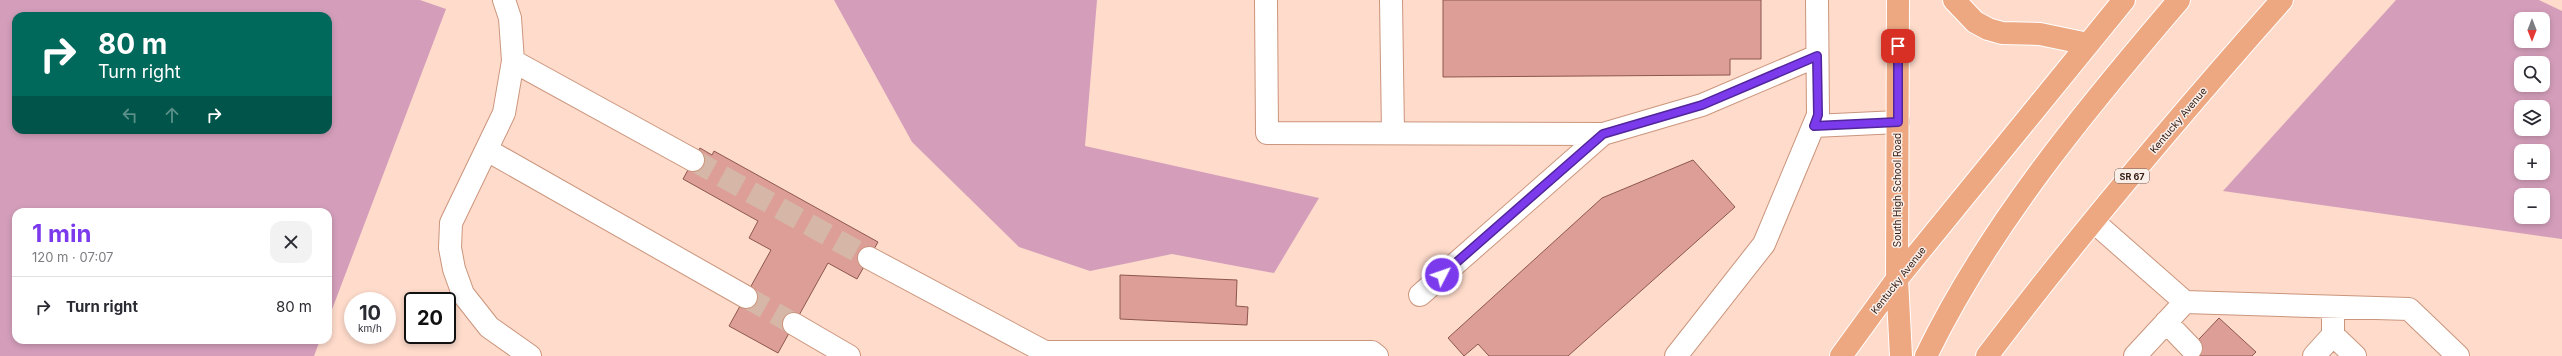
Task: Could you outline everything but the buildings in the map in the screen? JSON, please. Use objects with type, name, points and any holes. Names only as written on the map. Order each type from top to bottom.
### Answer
[{"type":"main road","name":"South High School Road","points":[[1898,0],[1897,280],[1900,356]]},
{"type":"main road","points":[[1954,0],[1975,22],[1988,30],[2002,33],[2040,34],[2088,44]]},
{"type":"main road","name":"Kentucky Avenue","points":[[1841,356],[1897,280],[2124,0]]},
{"type":"main road","points":[[1926,356],[1966,285],[2027,191],[2130,56],[2178,0]]},
{"type":"main road","name":"Kentucky Avenue","points":[[1987,356],[2199,94],[2282,0]]},
{"type":"main road","points":[[1893,356],[1899,326]]},
{"type":"lane","points":[[504,0],[510,18],[513,61],[504,113],[451,223],[450,248],[454,269],[463,294],[489,327],[530,356]]},
{"type":"lane","points":[[1266,0],[1267,133],[1603,134],[1702,105],[1817,56]]},
{"type":"lane","points":[[1391,0],[1393,133]]},
{"type":"lane","points":[[1676,356],[1764,244],[1814,126],[1818,115],[1817,0]]},
{"type":"lane","points":[[513,61],[693,160]]},
{"type":"lane","points":[[1814,126],[1898,122]]},
{"type":"lane","points":[[1420,295],[1603,134]]},
{"type":"lane","points":[[487,150],[746,297]]},
{"type":"lane","points":[[2094,222],[2185,302],[2409,309],[2458,356]]},
{"type":"lane","points":[[869,258],[1045,354],[1284,354],[1372,352],[1377,356]]},
{"type":"lane","points":[[2135,356],[2185,302]]},
{"type":"lane","points":[[2314,356],[2333,335],[2333,307]]},
{"type":"lane","points":[[2166,322],[2191,348]]},
{"type":"lane","points":[[794,324],[849,356]]},
{"type":"lane","points":[[2333,335],[2355,356]]},
{"type":"shaded area","points":[[0,0],[420,0],[446,9],[332,309],[332,208],[12,208],[12,344],[318,344],[314,356],[0,356]]},
{"type":"shaded area","points":[[834,0],[1097,0],[1085,146],[1319,198],[1274,273],[1172,254],[1090,271],[1019,247],[912,142]]},
{"type":"shaded area","points":[[2396,0],[2539,0],[2562,11],[2562,239],[2223,191]]},
{"type":"tunnel","points":[[693,160],[869,258]]},
{"type":"tunnel","points":[[746,297],[794,324]]},
{"type":"route","points":[[1442,275],[1603,134],[1702,105],[1817,56],[1818,115],[1814,126],[1898,122],[1898,46]]}]
